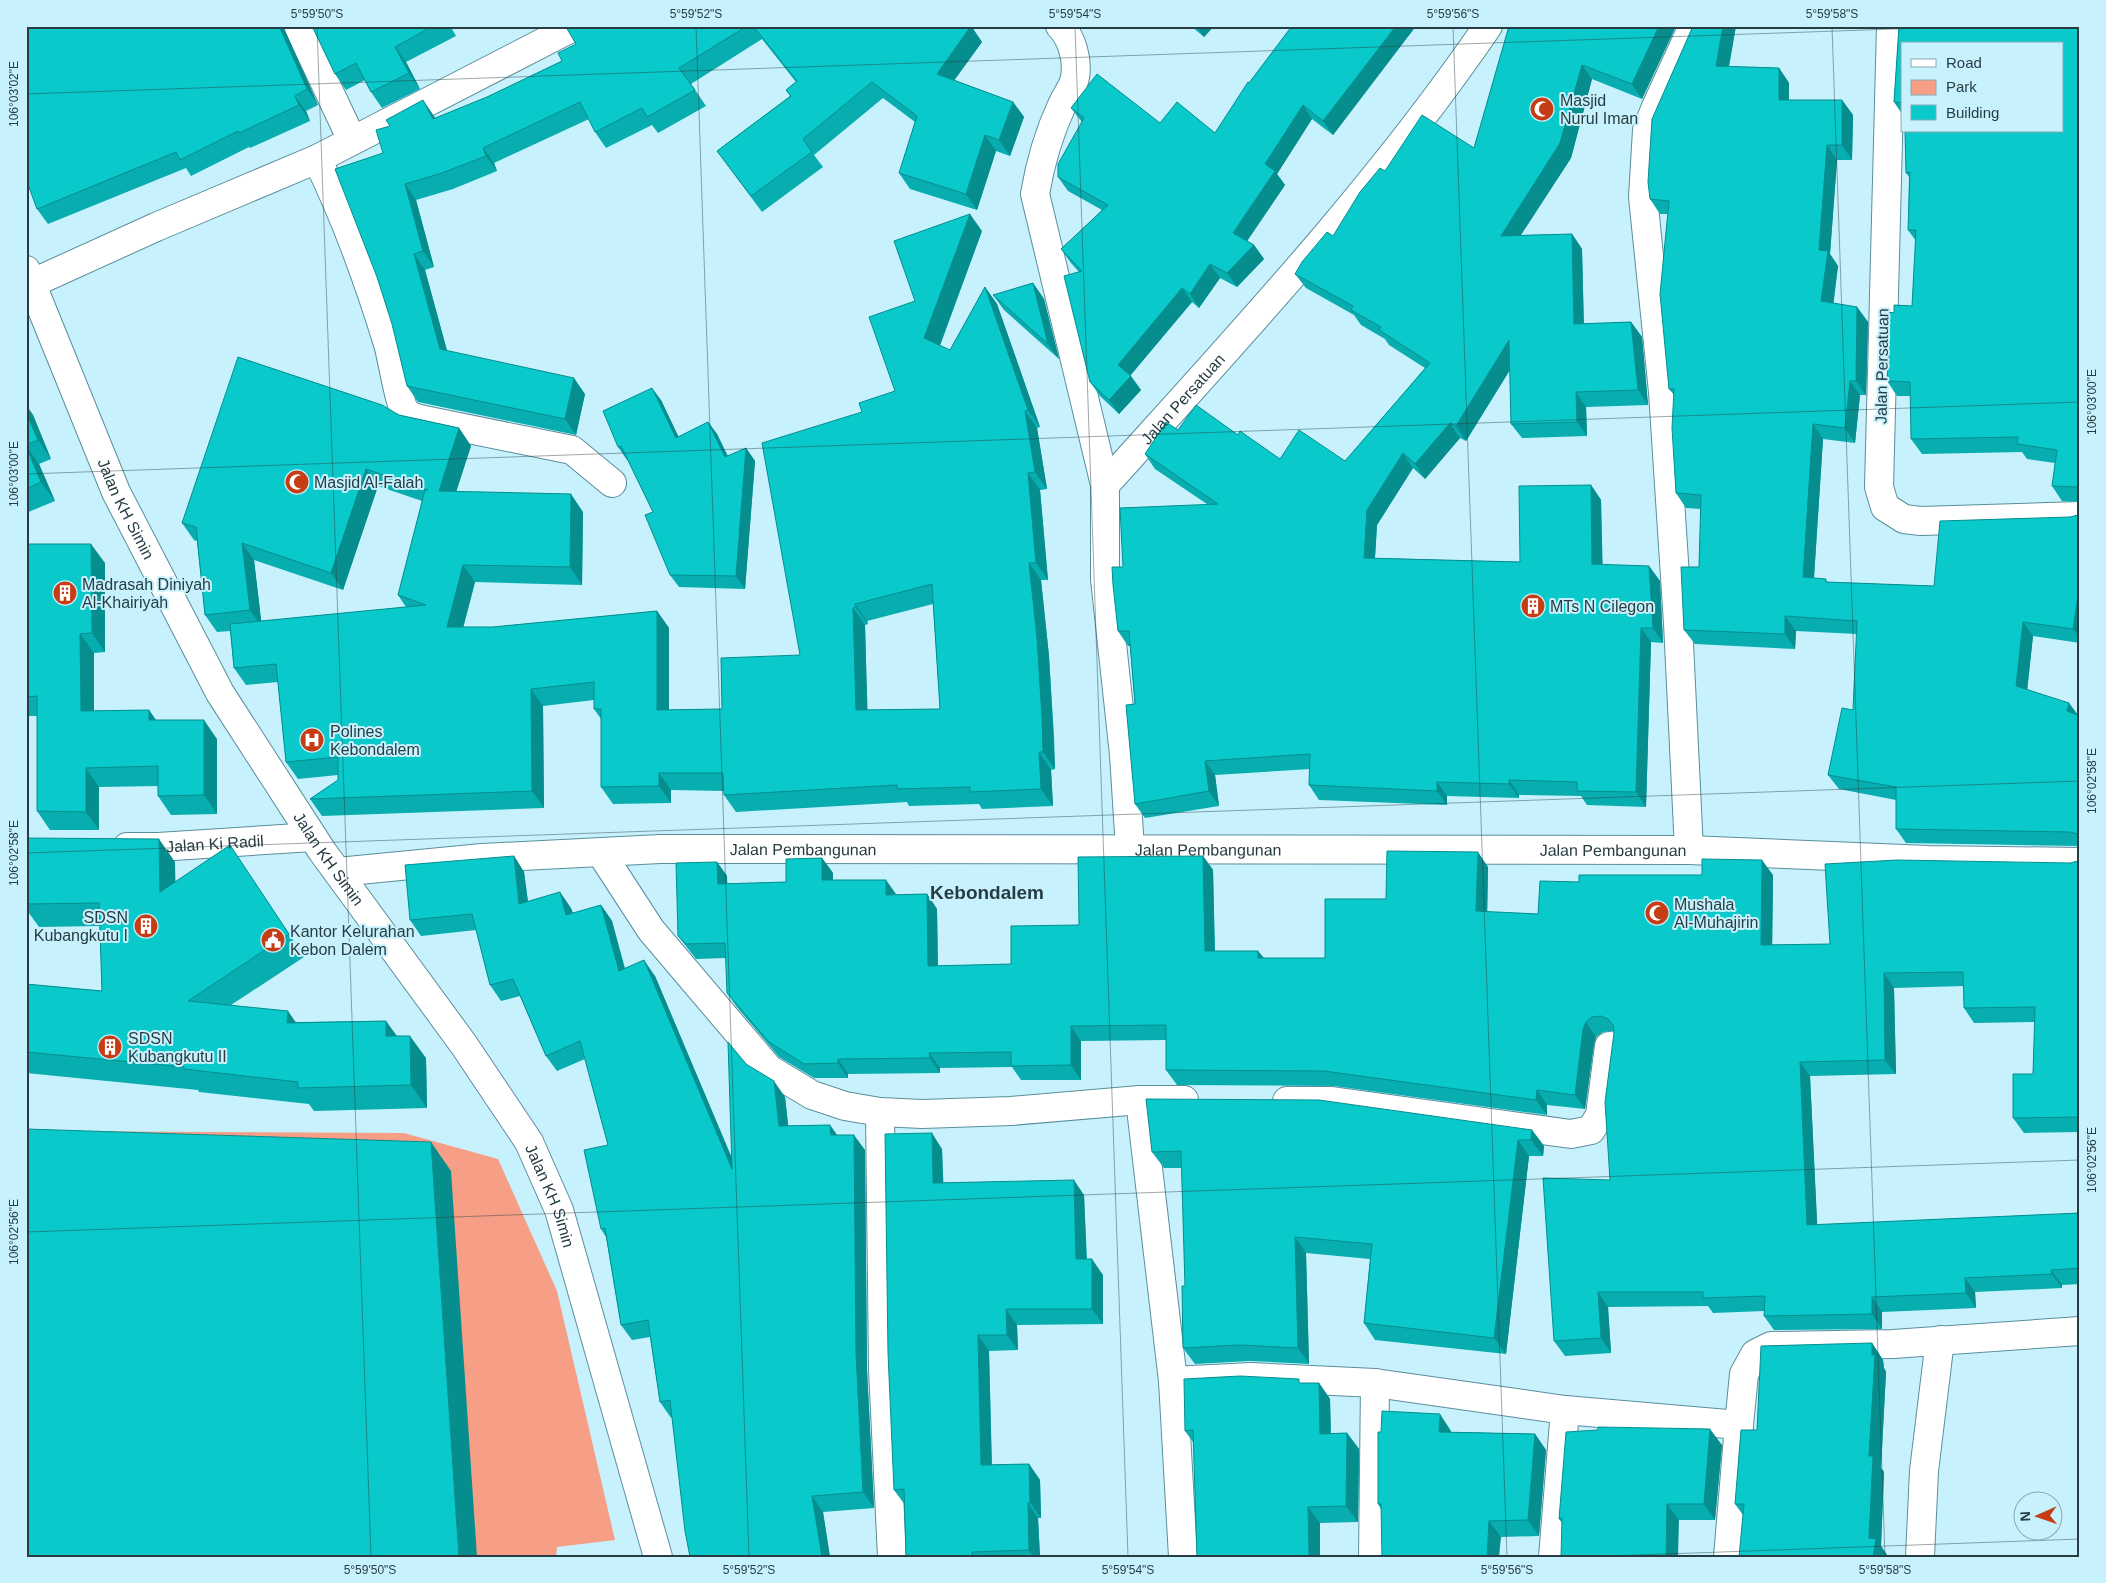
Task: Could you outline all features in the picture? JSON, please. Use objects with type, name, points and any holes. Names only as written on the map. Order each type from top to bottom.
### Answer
[{"type":"street","points":[[298,26],[352,140]]},
{"type":"street","points":[[28,280],[318,159],[575,26]]},
{"type":"street","points":[[1060,26],[1075,54],[1075,77],[1061,106],[1039,168],[1034,194],[1105,485],[1105,579],[1124,755],[1130,849]]},
{"type":"street","name":"Jalan Persatuan","points":[[1105,485],[1324,240],[1378,174],[1462,64],[1488,26]]},
{"type":"street","points":[[1689,850],[1678,624],[1663,392],[1643,197],[1647,130],[1693,26]]},
{"type":"street","name":"Jalan Persatuan","points":[[1891,26],[1879,487],[1885,507],[1904,519],[1921,521],[2080,516]]},
{"type":"street","points":[[318,159],[334,193],[361,265],[388,345],[405,411],[414,418],[572,450],[612,483]]},
{"type":"street","name":"Jalan KH Simin","points":[[28,280],[116,492],[220,693],[312,837],[464,1045],[529,1142],[559,1210],[658,1557]]},
{"type":"street","name":"Jalan Ki Radil","points":[[99,847],[158,847],[312,837]]},
{"type":"street","name":"Jalan Pembangunan","points":[[338,872],[482,858],[660,849],[1689,850],[1928,860],[2080,862]]},
{"type":"street","points":[[602,853],[651,930],[769,1069],[812,1095],[845,1106],[880,1112],[922,1114],[1011,1111],[1140,1100],[1207,1100]]},
{"type":"street","points":[[1265,1101],[1332,1101],[1571,1134],[1591,1130],[1600,1116],[1609,1046]]},
{"type":"street","points":[[1140,1100],[1173,1381],[1183,1557]]},
{"type":"street","points":[[880,1112],[883,1369],[892,1557]]},
{"type":"street","points":[[1728,1557],[1744,1374],[1755,1354],[1772,1346],[1893,1344],[2080,1331]]},
{"type":"street","points":[[1920,1557],[1924,1471],[1940,1340]]},
{"type":"street","points":[[1173,1381],[1251,1377],[1375,1383],[1565,1410],[1739,1425]]},
{"type":"street","points":[[1373,1557],[1375,1383]]},
{"type":"street","points":[[1553,1557],[1565,1410]]},
{"type":"green space","points":[[26,1131],[404,1133],[498,1159],[557,1291],[615,1540],[557,1547],[556,1557],[26,1557]]},
{"type":"building","points":[[26,26],[279,26],[307,89],[295,96],[299,105],[239,133],[238,131],[180,160],[176,152],[37,209],[26,179]]},
{"type":"building","points":[[312,26],[433,26],[395,47],[409,73],[371,92],[356,63],[335,74]]},
{"type":"building","points":[[567,26],[747,26],[679,68],[695,90],[647,117],[642,108],[595,132],[580,102],[483,148],[486,156],[442,173],[405,184],[423,251],[414,254],[440,349],[574,378],[565,419],[407,386],[392,324],[377,277],[335,169],[383,153],[376,130],[390,126],[386,120],[423,100],[433,119],[487,97],[562,61],[558,53],[576,44]]},
{"type":"building","points":[[753,26],[971,26],[937,74],[1013,102],[999,140],[985,135],[966,194],[899,173],[917,116],[872,82],[803,139],[812,152],[751,196],[717,151],[791,96],[786,90],[797,81]]},
{"type":"building","points":[[1292,26],[1396,26],[1323,121],[1303,105],[1265,164],[1275,171],[1233,233],[1254,245],[1227,273],[1210,264],[1190,294],[1182,288],[1118,365],[1131,376],[1109,400],[1090,382],[1064,276],[1082,271],[1061,249],[1108,205],[1058,177],[1058,164],[1084,118],[1071,108],[1097,74],[1160,123],[1177,102],[1215,133],[1248,82]]},
{"type":"building","points":[[1509,26],[1659,26],[1632,84],[1582,65],[1560,143],[1501,236],[1572,234],[1574,324],[1631,322],[1638,390],[1576,392],[1577,422],[1511,424],[1509,340],[1456,426],[1450,423],[1415,464],[1403,453],[1367,510],[1364,558],[1520,562],[1519,486],[1591,485],[1592,564],[1649,566],[1653,628],[1641,628],[1636,792],[1577,791],[1577,782],[1509,780],[1509,784],[1437,782],[1437,791],[1309,785],[1310,754],[1205,761],[1209,791],[1135,804],[1126,705],[1135,704],[1129,631],[1118,631],[1112,567],[1123,567],[1120,508],[1218,504],[1145,454],[1166,422],[1178,430],[1196,405],[1238,435],[1240,431],[1280,459],[1299,430],[1345,461],[1430,363],[1379,330],[1381,327],[1351,310],[1353,306],[1295,274],[1302,262],[1327,232],[1333,236],[1360,192],[1380,168],[1385,171],[1422,115],[1474,148]]},
{"type":"building","points":[[1693,26],[1723,26],[1716,66],[1779,68],[1779,100],[1842,100],[1842,145],[1827,145],[1819,250],[1828,251],[1821,301],[1857,307],[1856,381],[1850,381],[1845,428],[1813,424],[1803,577],[1826,579],[1826,582],[1934,586],[1940,521],[2070,517],[2080,513],[2080,595],[2078,595],[2073,629],[2023,622],[2016,686],[2069,703],[2067,711],[2080,716],[2080,836],[2070,832],[1896,829],[1896,787],[1828,775],[1842,708],[1853,710],[1857,621],[1785,616],[1785,634],[1684,630],[1681,567],[1699,567],[1701,495],[1676,493],[1672,428],[1674,389],[1669,389],[1660,294],[1669,201],[1650,199],[1648,182],[1652,119]]},
{"type":"building","points":[[1899,26],[2080,26],[2080,490],[2077,487],[2052,486],[2057,450],[2017,444],[2018,437],[1911,439],[1910,382],[1887,381],[1889,312],[1894,313],[1894,305],[1912,306],[1916,230],[1908,230],[1910,172],[1906,173],[1905,132],[2064,132],[2064,42],[1901,42],[1901,103],[1894,102]]},
{"type":"building","points":[[970,214],[924,338],[950,350],[985,287],[1028,410],[1025,411],[1035,472],[1028,473],[1036,563],[1029,563],[1037,638],[1042,718],[1043,752],[1039,752],[1041,789],[970,792],[970,787],[897,789],[897,785],[724,795],[723,773],[659,773],[659,786],[601,787],[601,709],[594,709],[594,682],[531,689],[532,791],[310,799],[338,780],[338,757],[286,762],[276,664],[234,668],[230,624],[426,605],[398,595],[425,490],[428,490],[366,469],[331,573],[242,543],[250,610],[205,615],[196,527],[182,523],[238,357],[382,405],[399,415],[459,428],[439,491],[571,494],[570,567],[463,565],[447,627],[493,627],[657,611],[657,710],[722,709],[721,658],[800,655],[762,443],[862,412],[859,403],[895,391],[869,317],[915,301],[894,241]],"holes":[[[932,584],[940,709],[856,710],[853,608],[856,607],[855,604]]]},
{"type":"building","points":[[1033,283],[1048,344],[993,295]]},
{"type":"building","points":[[652,388],[676,438],[708,422],[725,457],[746,448],[736,576],[670,575],[645,515],[653,512],[621,446],[618,447],[603,411]]},
{"type":"building","points":[[26,412],[38,440],[26,445]]},
{"type":"building","points":[[26,446],[41,482],[26,489]]},
{"type":"building","points":[[26,544],[91,544],[92,633],[80,634],[81,711],[149,710],[149,720],[204,720],[204,795],[158,796],[158,766],[86,768],[86,812],[37,811],[37,696],[26,697]]},
{"type":"building","points":[[26,838],[159,839],[160,892],[230,845],[289,934],[188,1001],[288,1011],[287,1023],[386,1021],[386,1036],[410,1036],[411,1085],[298,1088],[298,1082],[184,1069],[184,1067],[26,1052],[26,984],[102,991],[99,903],[26,904]]},
{"type":"building","points":[[1387,851],[1478,852],[1476,911],[1538,914],[1540,881],[1579,882],[1579,875],[1702,875],[1702,859],[1762,860],[1761,945],[1830,944],[1825,864],[1897,860],[2070,863],[2080,859],[2080,1117],[2013,1118],[2013,1074],[2033,1074],[2035,1007],[1964,1008],[1963,972],[1884,973],[1885,1060],[1800,1062],[1807,1225],[2080,1213],[2080,1268],[2051,1270],[2052,1274],[1965,1278],[1966,1293],[1872,1297],[1872,1314],[1764,1316],[1765,1296],[1703,1298],[1703,1292],[1598,1292],[1601,1338],[1554,1341],[1543,1178],[1610,1180],[1605,1102],[1614,1033],[1613,1025],[1608,1019],[1601,1016],[1592,1017],[1586,1022],[1583,1029],[1575,1095],[1537,1090],[1536,1100],[1324,1071],[1166,1070],[1166,1025],[1071,1026],[1071,1065],[1011,1066],[1011,1052],[929,1053],[930,1058],[838,1059],[838,1063],[804,1064],[769,1042],[727,993],[725,943],[686,944],[678,936],[676,863],[717,862],[718,884],[786,882],[786,859],[822,858],[822,880],[886,880],[886,895],[927,894],[928,966],[1011,964],[1011,926],[1079,925],[1078,857],[1203,856],[1205,951],[1258,951],[1258,958],[1325,958],[1325,899],[1386,899]]},
{"type":"building","points":[[514,856],[519,904],[560,892],[566,915],[601,905],[619,971],[644,960],[732,1169],[728,1042],[746,1064],[774,1081],[779,1126],[830,1125],[831,1135],[854,1135],[856,1354],[863,1492],[812,1496],[822,1557],[690,1557],[685,1531],[670,1400],[660,1402],[648,1320],[621,1325],[605,1228],[601,1229],[584,1150],[608,1145],[580,1041],[546,1056],[513,979],[490,985],[472,914],[410,920],[405,865]]},
{"type":"building","points":[[1146,1099],[1319,1100],[1532,1130],[1531,1140],[1518,1140],[1494,1338],[1364,1323],[1372,1244],[1295,1237],[1298,1348],[1239,1345],[1183,1348],[1182,1286],[1185,1286],[1181,1151],[1152,1152]]},
{"type":"building","points":[[26,1129],[431,1142],[459,1557],[26,1557]]},
{"type":"building","points":[[932,1133],[933,1183],[1074,1180],[1076,1259],[1092,1259],[1092,1309],[1006,1309],[1007,1335],[978,1335],[981,1465],[1029,1464],[1029,1550],[972,1552],[972,1557],[906,1557],[904,1489],[894,1490],[888,1353],[885,1134]]},
{"type":"building","points":[[1872,1343],[1872,1355],[1875,1355],[1869,1456],[1873,1456],[1869,1538],[1876,1539],[1873,1557],[1739,1557],[1744,1504],[1735,1504],[1741,1430],[1757,1430],[1761,1346]]},
{"type":"building","points":[[1240,1376],[1299,1379],[1299,1383],[1319,1383],[1320,1434],[1347,1433],[1346,1506],[1308,1507],[1309,1557],[1197,1557],[1193,1430],[1185,1431],[1184,1379]]},
{"type":"building","points":[[1382,1411],[1440,1414],[1439,1432],[1535,1434],[1528,1520],[1489,1521],[1487,1557],[1382,1557],[1381,1504],[1378,1504],[1378,1432],[1381,1432]]},
{"type":"building","points":[[1598,1427],[1710,1429],[1704,1504],[1667,1504],[1666,1557],[1561,1557],[1562,1518],[1559,1519],[1566,1432],[1598,1430]]},
{"type":"place","name":"Masjid Nurul Iman","points":[[1542,109]]},
{"type":"place","name":"Masjid Al-Falah","points":[[297,482]]},
{"type":"place","name":"Madrasah Diniyah Al-Khairiyah","points":[[65,593]]},
{"type":"place","name":"MTs N Cilegon","points":[[1533,606]]},
{"type":"place","name":"Polines Kebondalem","points":[[312,740]]},
{"type":"place","name":"Mushala Al-Muhajirin","points":[[1657,913]]},
{"type":"place","name":"SDSN Kubangkutu I","points":[[146,926]]},
{"type":"place","name":"Kantor Kelurahan Kebon Dalem","points":[[273,940]]},
{"type":"place","name":"SDSN Kubangkutu II","points":[[110,1047]]},
{"type":"district","name":"Kebondalem","points":[[987,892]]}]
